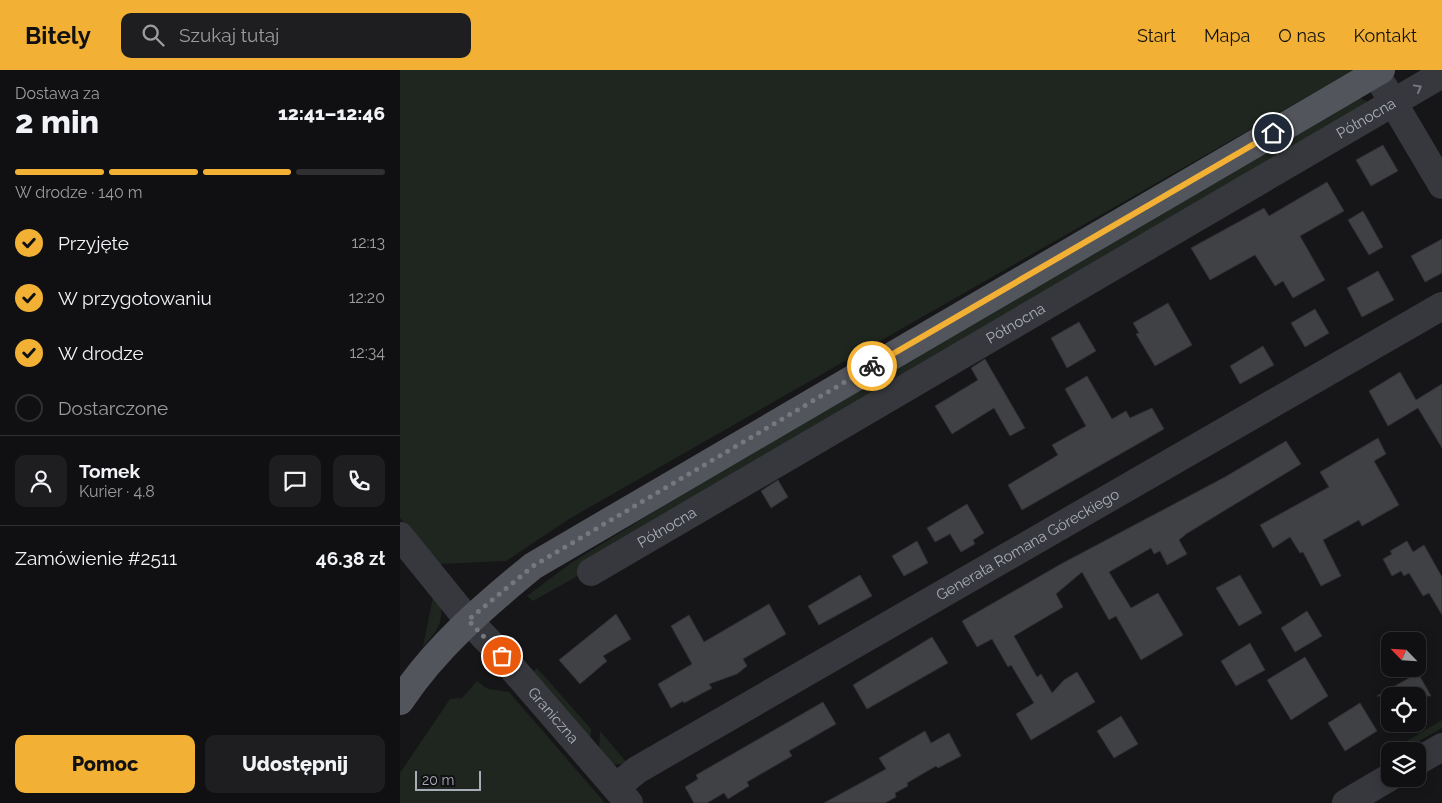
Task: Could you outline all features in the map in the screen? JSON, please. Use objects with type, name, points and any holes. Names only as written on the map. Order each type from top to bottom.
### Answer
[{"type":"main road","points":[[400,701],[417,675],[468,620],[533,566],[1378,72]]},
{"type":"street","points":[[1378,72],[1442,185]]},
{"type":"street","name":"Północna","points":[[591,572],[1442,74]]},
{"type":"street","name":"Generała Romana Góreckiego","points":[[623,795],[637,770],[1442,306]]},
{"type":"street","name":"Graniczna","points":[[400,536],[468,620],[623,795]]},
{"type":"street","points":[[1426,756],[1442,747]]},
{"type":"street","points":[[1346,803],[1381,782]]},
{"type":"shaded area","points":[[400,70],[1354,70],[569,519],[506,561],[440,564],[400,518]]},
{"type":"shaded area","points":[[1358,97],[1370,103],[592,568],[533,601],[527,596],[571,563],[775,437]]},
{"type":"shaded area","points":[[433,597],[440,602],[440,621],[423,647]]},
{"type":"shaded area","points":[[537,668],[591,729],[590,743],[533,676]]},
{"type":"shaded area","points":[[477,681],[488,689],[509,692],[605,803],[400,803],[400,773],[450,699],[462,698]]},
{"type":"shaded area","points":[[1442,720],[1442,728],[1418,742],[1405,742],[1422,732],[1426,732],[1426,730]]},
{"type":"shaded area","points":[[600,731],[628,764],[612,764],[599,753]]},
{"type":"building","points":[[1383,145],[1398,171],[1371,186],[1356,160]]},
{"type":"building","points":[[1327,182],[1344,211],[1300,236],[1325,280],[1293,298],[1283,281],[1275,286],[1255,255],[1210,280],[1191,248],[1264,208],[1269,216]]},
{"type":"building","points":[[1363,211],[1383,247],[1369,255],[1348,220]]},
{"type":"building","points":[[1442,239],[1442,273],[1425,282],[1411,256]]},
{"type":"building","points":[[1378,271],[1394,300],[1362,317],[1347,288]]},
{"type":"building","points":[[1168,303],[1192,345],[1155,366],[1136,334],[1139,333],[1133,323]]},
{"type":"building","points":[[1315,309],[1329,333],[1305,347],[1291,323]]},
{"type":"building","points":[[1079,322],[1096,351],[1067,368],[1051,338]]},
{"type":"building","points":[[1263,346],[1274,365],[1240,384],[1230,366]]},
{"type":"building","points":[[985,359],[1025,428],[1010,436],[994,408],[952,434],[935,406],[978,380],[971,368]]},
{"type":"building","points":[[1400,372],[1416,400],[1442,384],[1442,448],[1418,408],[1388,426],[1369,391]]},
{"type":"building","points":[[1087,376],[1112,419],[1126,411],[1130,418],[1152,408],[1164,429],[1022,510],[1008,485],[1058,455],[1052,445],[1086,426],[1065,389]]},
{"type":"building","points":[[1378,438],[1386,454],[1374,461],[1399,505],[1362,526],[1359,520],[1323,540],[1341,576],[1321,586],[1303,552],[1300,553],[1290,537],[1273,548],[1260,525],[1329,487],[1320,472]]},
{"type":"building","points":[[1286,441],[1301,464],[1186,534],[1179,540],[1187,554],[1167,565],[1160,551],[1154,554],[1151,548],[1109,572],[1131,608],[1158,593],[1183,635],[1141,660],[1116,616],[1109,620],[1082,572],[1056,594],[1063,607],[1014,636],[1037,677],[1041,674],[1052,693],[1064,680],[1077,672],[1095,702],[1031,740],[1016,714],[1034,703],[1011,665],[1008,667],[992,639],[977,647],[962,621],[1061,564],[1225,477]]},
{"type":"building","points":[[778,480],[788,497],[771,508],[761,491]]},
{"type":"building","points":[[967,504],[984,533],[973,540],[975,544],[961,552],[950,534],[935,542],[927,528]]},
{"type":"building","points":[[917,541],[928,563],[904,576],[892,556]]},
{"type":"building","points":[[1407,541],[1413,552],[1424,545],[1442,577],[1442,615],[1429,593],[1423,596],[1409,573],[1404,576],[1401,571],[1392,576],[1383,559],[1392,554],[1390,551]]},
{"type":"building","points":[[860,575],[872,596],[819,625],[808,606]]},
{"type":"building","points":[[1240,575],[1262,613],[1239,626],[1216,588]]},
{"type":"building","points":[[769,604],[786,634],[743,659],[747,666],[737,674],[709,684],[712,688],[671,708],[658,684],[692,664],[671,626],[689,615],[704,642]]},
{"type":"building","points":[[1307,611],[1322,636],[1295,652],[1281,628]]},
{"type":"building","points":[[616,614],[631,639],[603,656],[607,661],[580,684],[559,660]]},
{"type":"building","points":[[932,637],[948,663],[867,709],[853,685]]},
{"type":"building","points":[[1250,643],[1265,670],[1236,686],[1221,661]]},
{"type":"building","points":[[1305,657],[1328,696],[1291,720],[1267,680]]},
{"type":"building","points":[[1409,678],[1421,678],[1426,687],[1393,687]]},
{"type":"building","points":[[1426,687],[1431,696],[1426,696]]},
{"type":"building","points":[[823,702],[836,724],[789,751],[792,756],[747,782],[749,786],[728,799],[724,793],[707,803],[694,803],[685,787],[698,779],[696,775]]},
{"type":"building","points":[[1360,703],[1377,731],[1345,751],[1328,723]]},
{"type":"building","points":[[1121,716],[1138,744],[1114,758],[1097,731]]},
{"type":"building","points":[[925,731],[931,743],[949,733],[961,756],[938,768],[936,766],[907,783],[908,786],[895,793],[896,797],[885,803],[824,803],[886,769],[879,758]]},
{"type":"way so far","points":[[502,656],[468,620],[533,566],[872,366]]},
{"type":"route","points":[[872,366],[1273,133]]}]
